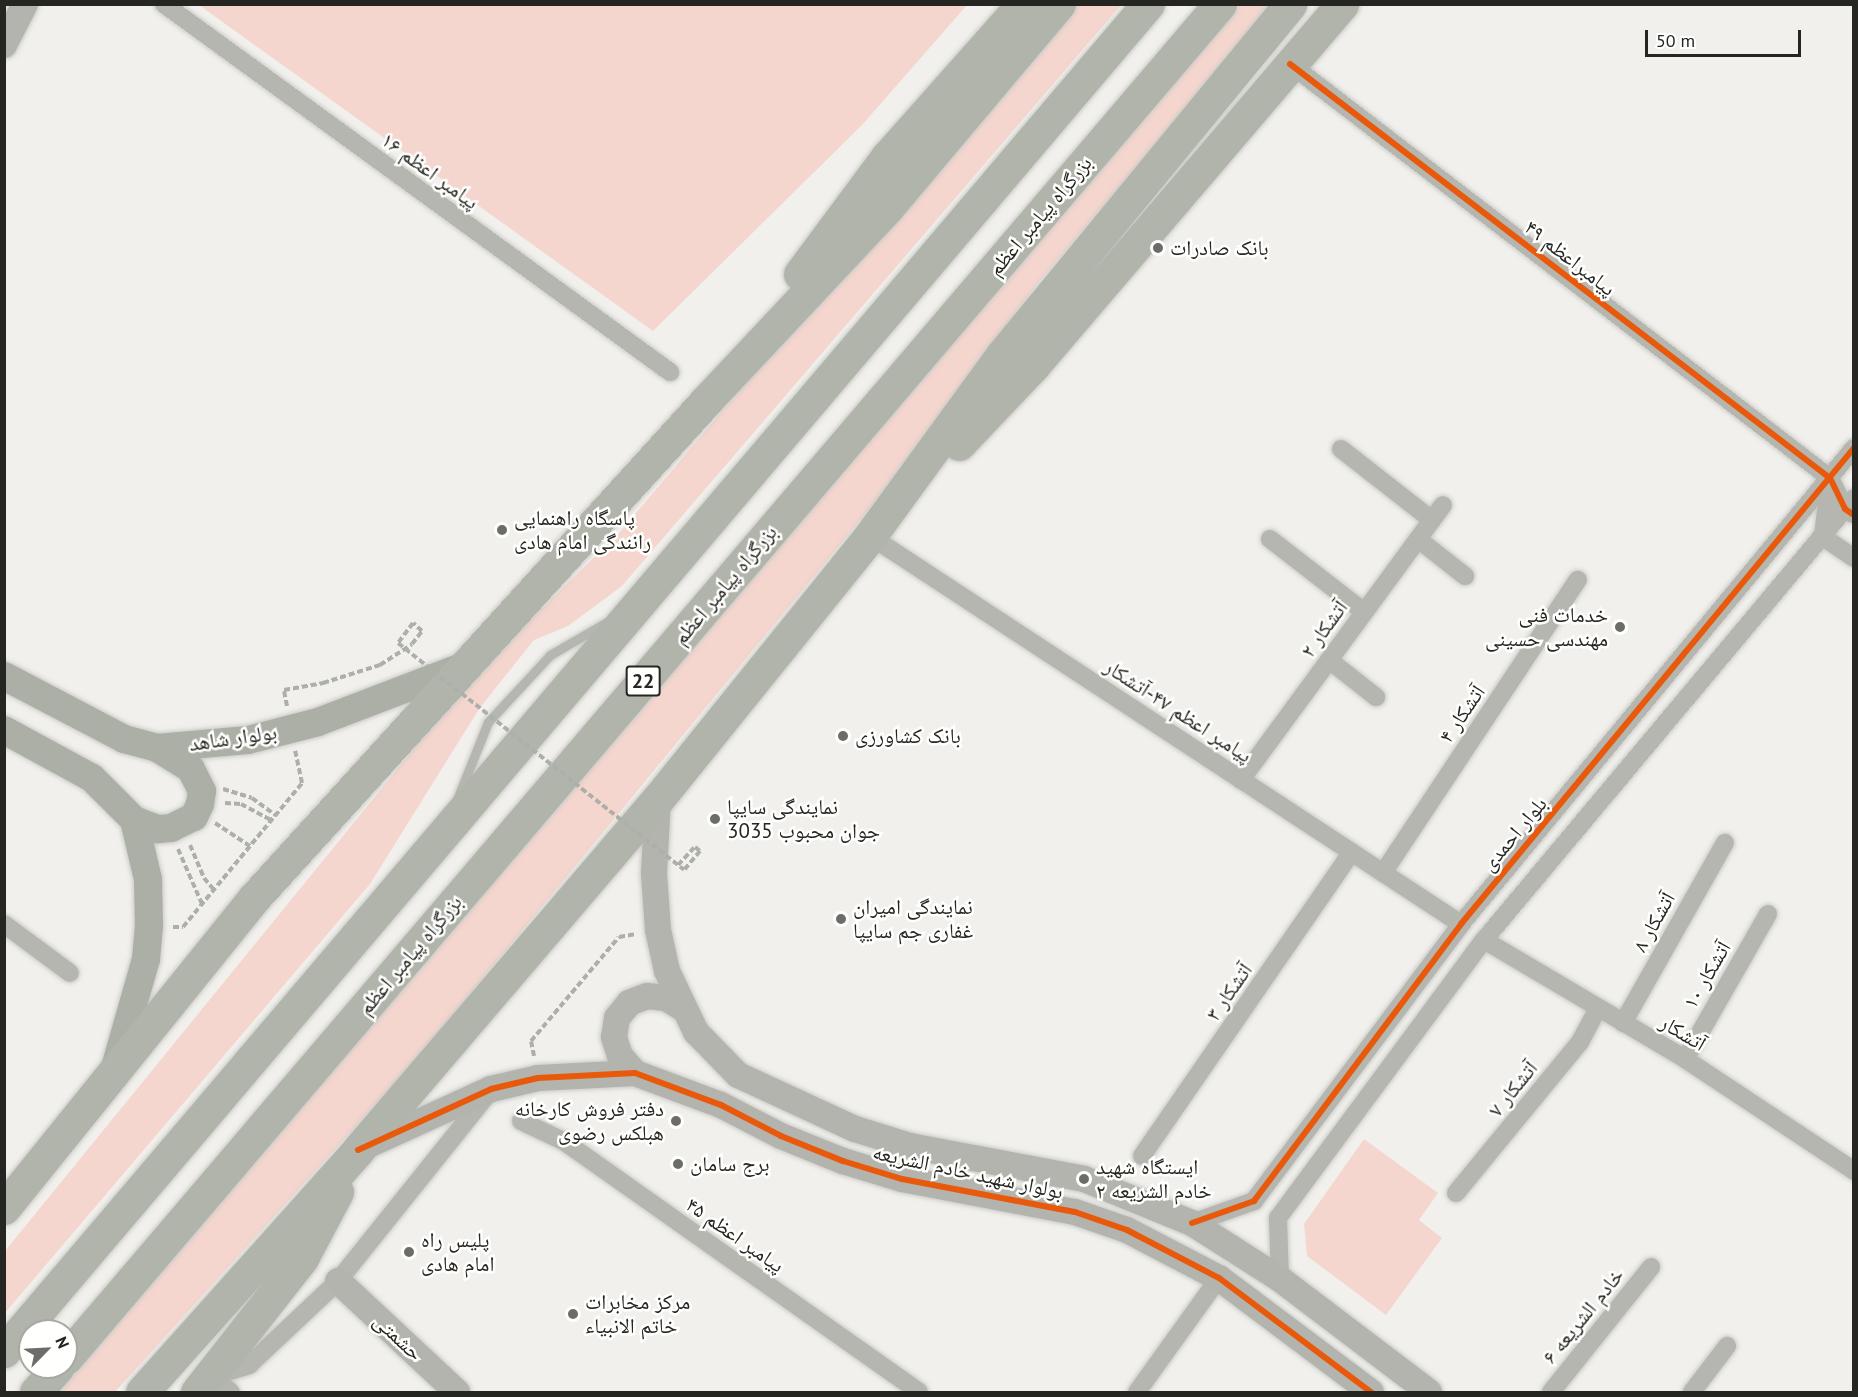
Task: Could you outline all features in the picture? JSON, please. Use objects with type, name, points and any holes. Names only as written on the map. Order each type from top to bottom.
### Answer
[{"type":"highway","points":[[706,401],[887,156],[1023,4]]},
{"type":"highway","points":[[4,1208],[255,897],[706,401],[886,208],[1059,4]]},
{"type":"highway","name":"22","points":[[4,1351],[1148,4]]},
{"type":"highway","name":"بزرگراه پیامبر اعظم","points":[[78,1344],[1220,4]]},
{"type":"highway","points":[[142,1392],[358,1150],[658,799],[870,536],[1002,355],[1290,4]]},
{"type":"highway","points":[[870,536],[1033,366],[1342,4]]},
{"type":"highway","points":[[214,1387],[302,1258],[358,1150]]},
{"type":"highway","points":[[36,1392],[47,1379]]},
{"type":"main road","name":"بولوار شاهد","points":[[4,676],[124,739],[158,748],[248,740],[290,730],[467,665]]},
{"type":"main road","points":[[4,730],[92,778],[134,820],[158,829],[190,813],[191,770],[158,748]]},
{"type":"main road","points":[[115,1068],[146,959],[149,926],[148,879],[134,820]]},
{"type":"street","points":[[4,45],[25,4]]},
{"type":"street","name":"پیامبر اعظم ۱۶","points":[[164,4],[670,372]]},
{"type":"street","name":"پیامبراعظم ۴۹","points":[[1290,64],[1830,478]]},
{"type":"street","name":"بلوار احمدی","points":[[1254,1201],[1461,924],[1854,448]]},
{"type":"street","name":"آتشکار ۲","points":[[1241,780],[1437,513],[1341,449]]},
{"type":"street","points":[[1280,1279],[1278,1218],[1484,940],[1823,537],[1851,507],[1830,478]]},
{"type":"street","points":[[1823,537],[1830,478]]},
{"type":"street","name":"پیامبر اعظم ۴۷-آتشکار","points":[[870,536],[1461,924]]},
{"type":"street","points":[[1823,537],[1854,558]]},
{"type":"street","points":[[1270,539],[1364,612]]},
{"type":"street","points":[[1418,539],[1465,576]]},
{"type":"street","name":"آتشکار ۴","points":[[1383,873],[1578,580]]},
{"type":"street","points":[[1329,660],[1376,697]]},
{"type":"street","name":"بولوار شهید خادم الشریعه","points":[[658,799],[654,874],[658,930],[682,1008],[696,1032],[738,1075],[795,1105],[910,1146],[1084,1179],[1192,1222],[1280,1279],[1429,1392]]},
{"type":"street","name":"آتشکار ۸","points":[[1623,1023],[1725,843]]},
{"type":"street","name":"آتشکار ۳","points":[[1142,1156],[1352,852]]},
{"type":"street","name":"آتشکار ۱۰","points":[[1685,1059],[1768,914]]},
{"type":"street","points":[[4,924],[70,973]]},
{"type":"street","name":"آتشکار","points":[[1484,940],[1685,1059],[1854,1171]]},
{"type":"street","points":[[636,1072],[620,1056],[614,1037],[617,1018],[629,1003],[647,996],[666,998],[682,1008]]},
{"type":"street","name":"آتشکار ۷","points":[[1456,1193],[1580,1042],[1598,1008]]},
{"type":"street","name":"بولوار شهید خادم الشریعه","points":[[358,1150],[491,1089],[538,1078],[636,1072],[722,1105],[781,1136],[843,1161],[902,1179],[1075,1212],[1157,1244],[1219,1278],[1371,1392]]},
{"type":"street","points":[[214,1387],[249,1365],[338,1281],[491,1089]]},
{"type":"street","name":"پیامبر اعظم ۴۵","points":[[521,1121],[565,1142],[919,1392]]},
{"type":"street","points":[[1192,1222],[1254,1201],[1266,1215],[1278,1218]]},
{"type":"street","name":"خادم الشریعه ۶","points":[[1551,1392],[1651,1267]]},
{"type":"street","points":[[1137,1392],[1219,1278]]},
{"type":"street","name":"حشمتی","points":[[338,1281],[457,1392]]},
{"type":"street","points":[[1692,1392],[1727,1346]]},
{"type":"path","points":[[149,926],[183,927],[302,783],[284,690],[323,683],[380,664],[412,644],[422,631],[413,623],[398,643],[684,870],[700,851],[694,847]]},
{"type":"path","points":[[190,813],[235,791],[252,798],[275,815]]},
{"type":"path","points":[[190,813],[241,804],[271,820]]},
{"type":"path","points":[[190,813],[208,819],[250,846]]},
{"type":"path","points":[[190,813],[204,878],[214,890]]},
{"type":"path","points":[[190,813],[189,882],[202,904]]},
{"type":"path","points":[[538,1078],[531,1041],[619,936],[658,930]]},
{"type":"shaded area","points":[[199,5],[967,5],[862,125],[653,331]]},
{"type":"shaded area","points":[[1066,5],[1121,5],[622,586],[568,626],[534,640],[479,709],[370,884],[5,1313],[5,1251],[475,674],[620,532]]},
{"type":"shaded area","points":[[1240,5],[1273,5],[1038,283],[866,513],[413,1063],[115,1392],[60,1392],[71,1379],[78,1379],[78,1371]]},
{"type":"shaded area","points":[[1364,1139],[1438,1193],[1419,1220],[1442,1238],[1386,1315],[1307,1256],[1304,1224]]},
{"type":"cycle path","points":[[1290,64],[1830,478],[1845,509],[1854,515]]},
{"type":"cycle path","points":[[1192,1223],[1254,1201],[1461,924],[1854,448]]},
{"type":"cycle path","points":[[358,1150],[491,1089],[538,1078],[635,1073],[721,1105],[781,1136],[843,1161],[902,1179],[1075,1212],[1127,1230],[1219,1278],[1371,1392]]},
{"type":"place","name":"بانک صادرات","points":[[1158,248]]},
{"type":"place","name":"پاسگاه راهنمایی رانندگی امام هادی","points":[[502,530]]},
{"type":"place","name":"خدمات فنی مهندسی حسینی","points":[[1620,627]]},
{"type":"place","name":"بانک کشاورزی","points":[[843,736]]},
{"type":"place","name":"نمایندگی سایپا جوان محبوب 3035","points":[[715,819]]},
{"type":"place","name":"نمایندگی امیران غفاری جم سایپا","points":[[841,919]]},
{"type":"place","name":"دفتر فروش کارخانه هبلکس رضوی","points":[[676,1121]]},
{"type":"place","name":"برج سامان","points":[[678,1164]]},
{"type":"place","name":"ایستگاه شهید خادم الشریعه ۲","points":[[1084,1179]]},
{"type":"place","name":"پلیس راه امام هادی","points":[[409,1252]]},
{"type":"place","name":"مرکز مخابرات خاتم الانبیاء","points":[[573,1314]]}]
